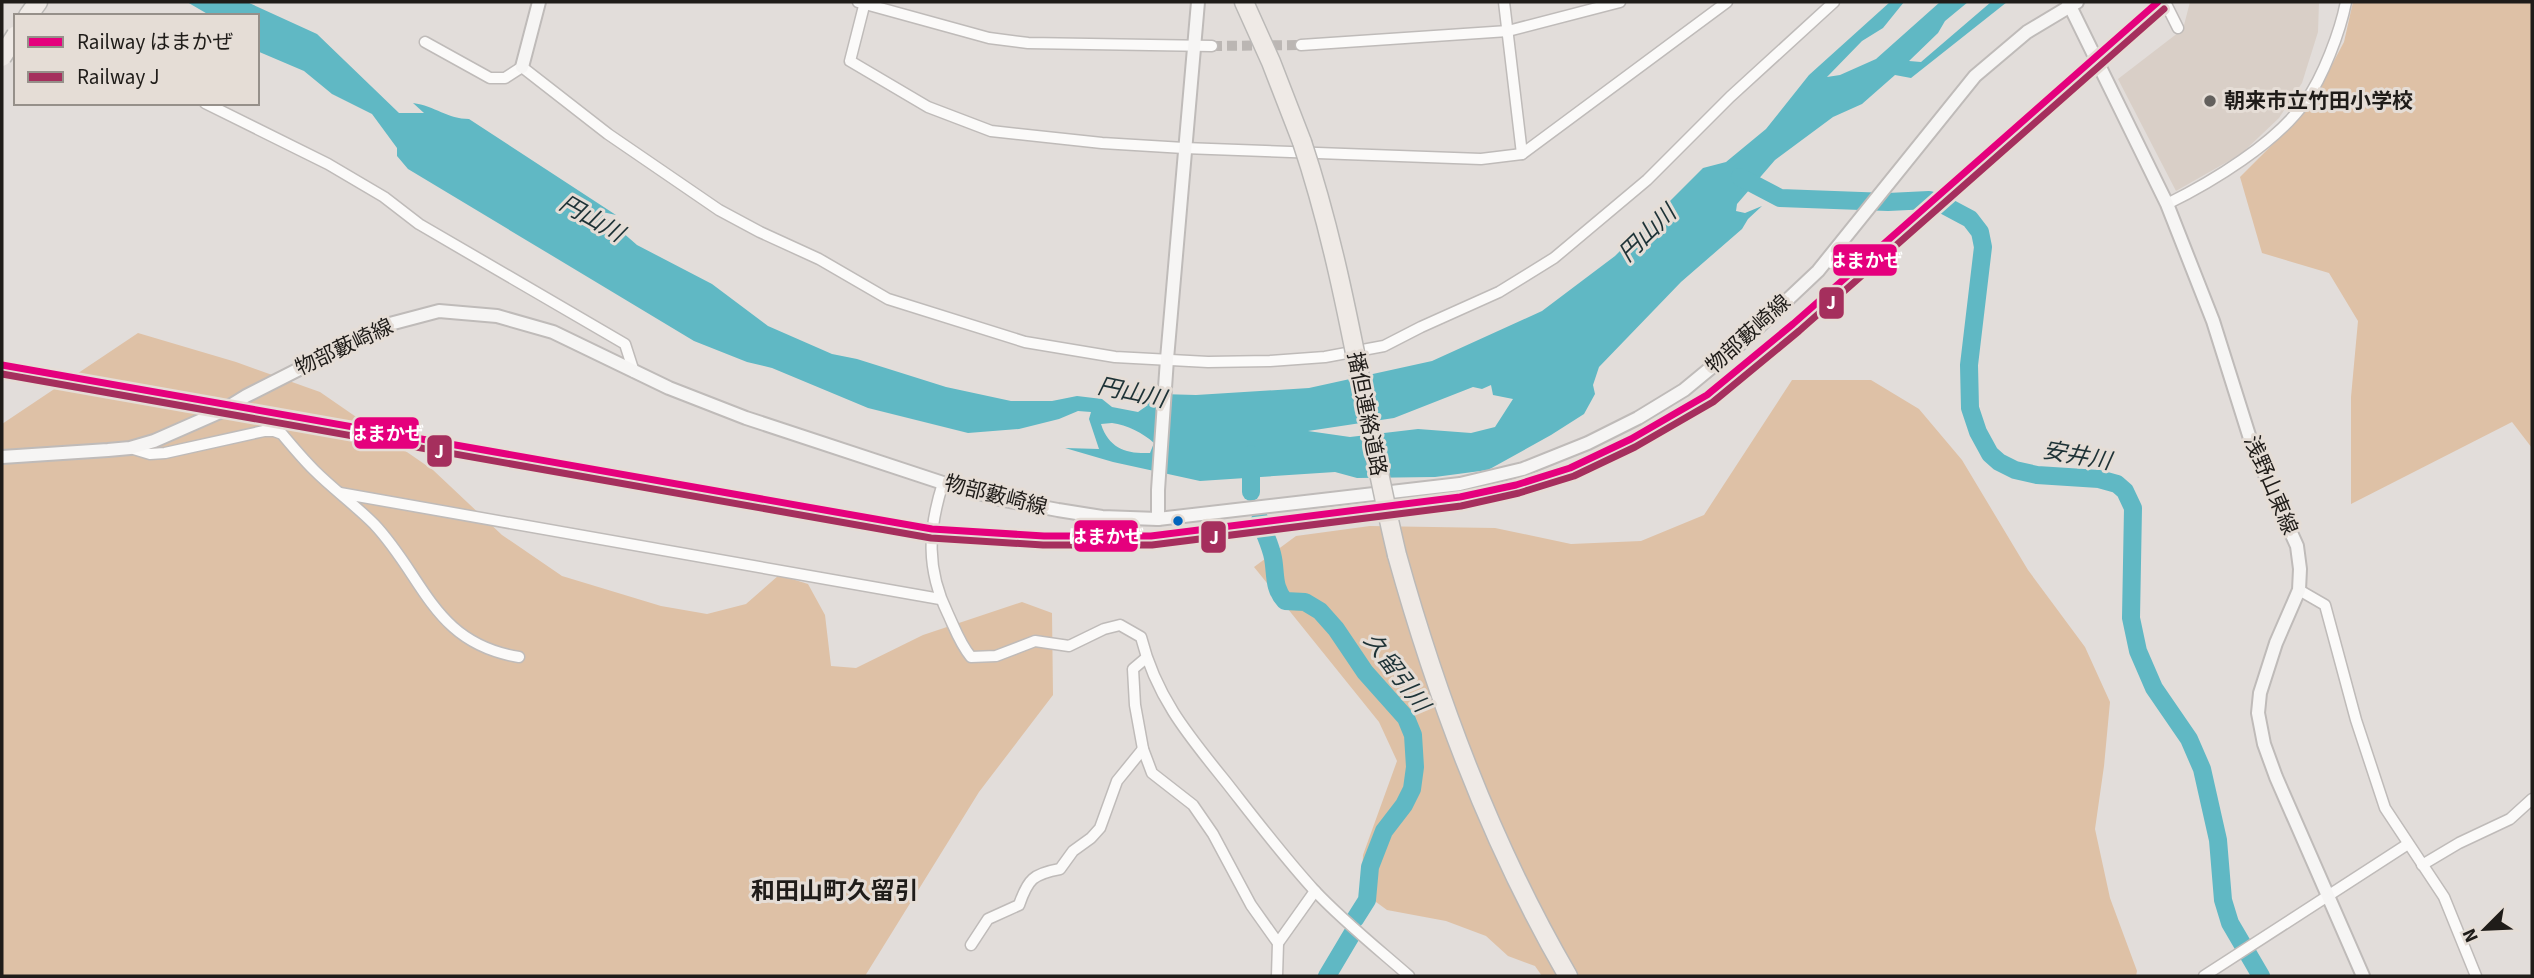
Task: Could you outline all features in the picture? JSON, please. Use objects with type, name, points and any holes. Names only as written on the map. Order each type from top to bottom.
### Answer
[{"type":"highway","points":[[1235,2],[1286,97]]},
{"type":"highway","name":"播但連絡道路","points":[[1246,2],[1286,97],[1325,220],[1397,555],[1432,674],[1473,782],[1525,897],[1568,976]]},
{"type":"highway","points":[[2,57],[14,39]]},
{"type":"main road","points":[[522,67],[539,2]]},
{"type":"main road","points":[[1158,519],[1166,364],[1198,2]]},
{"type":"main road","name":"浅野山東線","points":[[2072,3],[2167,204],[2213,321],[2253,448],[2297,546],[2299,590],[2272,655],[2260,693],[2258,713],[2264,744],[2276,777],[2363,976]]},
{"type":"main road","name":"物部藪崎線","points":[[2,457],[130,448],[187,428],[386,325],[439,311],[497,316],[553,332],[634,372],[746,418],[943,483],[1058,510],[1102,517],[1158,519],[1460,484],[1523,469],[1588,443],[1684,390],[1818,271],[1975,76],[2027,32],[2072,3]]},
{"type":"street","points":[[1212,46],[1028,43],[989,37],[862,2],[850,61],[928,107],[991,131],[1102,143],[1184,148],[1481,159],[1522,153],[1727,2]]},
{"type":"street","points":[[1504,2],[1522,153]]},
{"type":"street","points":[[1301,45],[1508,31],[1620,2]]},
{"type":"street","points":[[425,42],[491,78],[505,78],[522,67],[608,134],[719,210],[819,258],[888,299],[1025,342],[1166,364],[1325,357],[1384,346],[1499,292],[1553,258],[1626,198],[1730,97],[1834,2]]},
{"type":"street","points":[[2165,2],[2178,28]]},
{"type":"street","points":[[2167,204],[2237,164],[2269,140],[2305,102],[2339,33],[2346,2]]},
{"type":"street","points":[[209,105],[328,164],[384,197],[419,224],[625,344],[634,372]]},
{"type":"street","points":[[130,448],[158,454],[274,431],[282,434],[315,471],[375,525],[422,593],[448,623],[486,649],[519,657]]},
{"type":"street","points":[[943,483],[935,509],[931,542],[932,565],[940,599],[962,646],[971,657],[996,656],[1035,641],[1069,646],[1104,629],[1120,625],[1141,637],[1162,696],[1192,740],[1315,891],[1409,976]]},
{"type":"street","points":[[341,493],[940,599]]},
{"type":"street","points":[[2299,590],[2325,605],[2356,720],[2385,808],[2444,897],[2476,976]]},
{"type":"street","points":[[1146,657],[1133,669],[1135,705],[1143,749],[1152,774],[1193,805],[1213,834],[1251,905],[1278,943]]},
{"type":"street","points":[[971,945],[988,919],[1019,905],[1026,886],[1038,874],[1060,869],[1073,851],[1100,828],[1117,781],[1143,749]]},
{"type":"street","points":[[2422,865],[2459,843],[2510,819],[2532,799]]},
{"type":"street","points":[[2204,976],[2408,844]]},
{"type":"street","points":[[1277,976],[1278,943],[1315,891]]},
{"type":"shaded area","name":"朝来市立竹田小学校","points":[[2190,2],[2319,2],[2318,32],[2302,83],[2279,118],[2241,154],[2176,191],[2118,79],[2183,29]]},
{"type":"shaded area","points":[[2353,2],[2532,2],[2532,448],[2512,422],[2351,504],[2351,397],[2358,321],[2329,273],[2262,253],[2240,177],[2309,108],[2344,42]]},
{"type":"shaded area","points":[[138,333],[236,362],[320,392],[433,470],[502,535],[562,576],[661,606],[707,614],[746,604],[779,575],[808,584],[825,615],[831,666],[856,668],[923,635],[1022,602],[1052,613],[1053,695],[979,792],[865,976],[2,976],[2,424]]},
{"type":"shaded area","points":[[1792,380],[1871,380],[1919,409],[1962,460],[2028,570],[2085,647],[2110,702],[2095,829],[2110,898],[2137,971],[2136,976],[1542,976],[1535,966],[1508,956],[1486,936],[1446,921],[1387,910],[1361,891],[1363,855],[1397,761],[1379,722],[1254,567],[1296,536],[1370,526],[1495,528],[1571,544],[1641,541],[1704,515]]},
{"type":"water","name":"円山川","points":[[187,2],[247,2],[317,34],[399,113],[424,113],[413,103],[454,117],[469,119],[616,215],[598,211],[637,245],[712,284],[768,326],[832,354],[857,359],[946,387],[1011,401],[1052,401],[1077,396],[1102,399],[1112,407],[1138,412],[1148,405],[1119,398],[1125,393],[1196,395],[1309,388],[1432,361],[1542,311],[1615,256],[1703,168],[1726,162],[1766,129],[1809,75],[1890,2],[1904,2],[1883,28],[1862,41],[1827,77],[1840,75],[1876,59],[1940,2],[1968,2],[1945,21],[1938,33],[1909,61],[1921,62],[1991,2],[2007,2],[1911,78],[1895,75],[1862,104],[1833,117],[1775,160],[1737,204],[1736,211],[1745,213],[1762,206],[1742,229],[1681,282],[1599,367],[1593,385],[1595,394],[1584,414],[1488,470],[1435,477],[1357,478],[1335,472],[1200,481],[1113,462],[1065,448],[1099,449],[1089,419],[1091,412],[1078,411],[1059,419],[1019,429],[968,433],[868,408],[772,368],[747,362],[694,341],[408,169],[397,156],[397,148],[372,114],[332,94],[304,71],[259,52],[259,14],[208,14]],"holes":[[[1491,385],[1493,395],[1513,399],[1495,427],[1471,433],[1418,429],[1350,437],[1308,431],[1394,418],[1473,387],[1482,389]],[[1112,423],[1129,428],[1154,443],[1150,453],[1120,448],[1109,439],[1101,424]]]},
{"type":"waterway","name":"安井川","points":[[1740,177],[1780,198],[1888,202],[1929,200],[1970,219],[1980,232],[1983,247],[1969,365],[1970,408],[1978,432],[1990,454],[2015,470],[2037,475],[2099,479],[2117,484],[2125,491],[2133,508],[2131,618],[2138,651],[2154,688],[2189,739],[2202,769],[2218,840],[2223,900],[2230,923],[2261,976]]},
{"type":"waterway","name":"久留引川","points":[[1251,454],[1251,492]]},
{"type":"waterway","name":"久留引川","points":[[1260,520],[1272,553],[1281,596],[1285,601],[1305,602],[1320,611],[1336,629],[1365,672],[1406,718],[1413,735],[1415,767],[1412,789],[1404,805],[1384,831],[1370,867],[1367,900],[1355,919]]},
{"type":"waterway","name":"久留引川","points":[[1327,976],[1352,934]]},
{"type":"tunnel","points":[[1212,46],[1301,45]]},
{"type":"rail line","name":"はまかぜ","points":[[2,365],[932,529],[1044,536],[1151,536],[1460,497],[1516,485],[1570,468],[1631,439],[1707,395],[1793,324],[2158,2]]},
{"type":"rail line","name":"J","points":[[2,374],[931,538],[1043,545],[1152,545],[1461,506],[1519,493],[1574,476],[1635,447],[1713,402],[1799,331],[2164,9]]},
{"type":"place","name":"朝来市立竹田小学校","points":[[2210,101]]},
{"type":"district","name":"和田山町久留引","points":[[835,891]]}]
